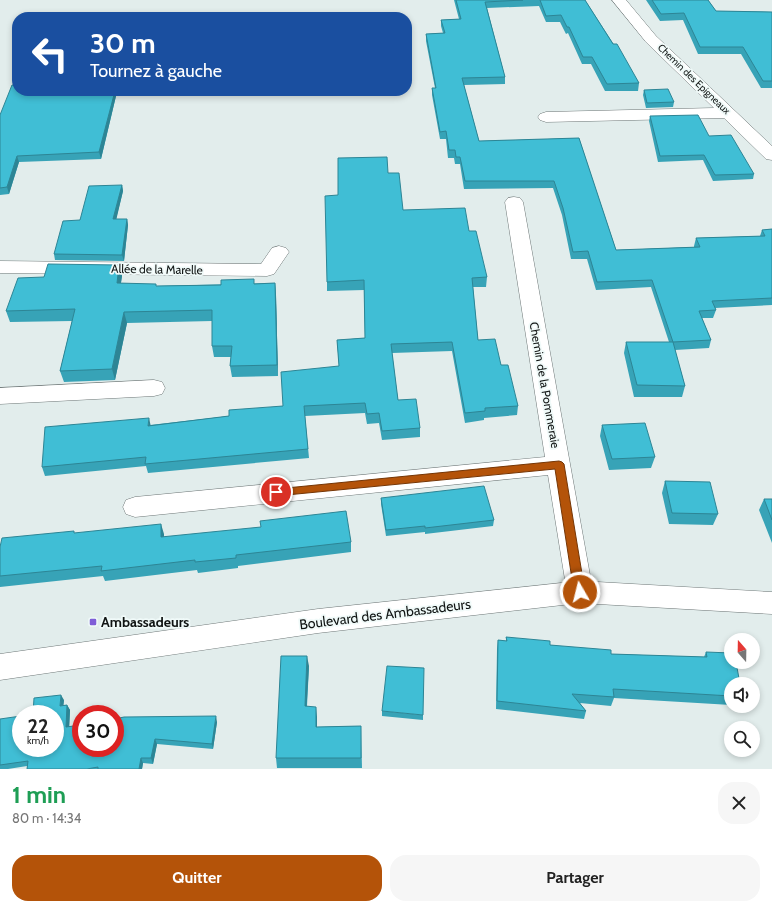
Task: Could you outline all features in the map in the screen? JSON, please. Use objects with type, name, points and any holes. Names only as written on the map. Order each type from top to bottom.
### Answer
[{"type":"street","name":"Chemin des Epigneaux","points":[[619,0],[652,39],[772,155]]},
{"type":"street","points":[[546,117],[728,113]]},
{"type":"street","name":"Chemin de la Pommeraie","points":[[514,202],[580,592]]},
{"type":"street","name":"Allée de la Marelle","points":[[0,267],[267,270],[280,252]]},
{"type":"street","points":[[0,396],[154,388]]},
{"type":"street","points":[[135,507],[559,464]]},
{"type":"street","name":"Boulevard des Ambassadeurs","points":[[0,667],[318,621],[580,592],[772,603]]},
{"type":"building","points":[[456,0],[523,0],[485,2],[505,77],[462,78],[479,141],[579,138],[616,250],[700,247],[696,238],[765,236],[762,230],[772,229],[772,298],[712,301],[716,310],[699,311],[711,340],[673,342],[652,280],[597,282],[588,251],[573,252],[563,208],[554,181],[465,181],[460,157],[456,157],[455,150],[449,150],[446,131],[440,132],[432,88],[436,88],[426,34],[445,33],[441,20],[461,19]]},
{"type":"building","points":[[540,0],[585,0],[613,44],[617,44],[639,83],[607,84],[592,57],[583,57],[569,27],[567,27],[561,15],[546,16]]},
{"type":"building","points":[[652,0],[708,0],[716,11],[772,12],[772,81],[763,81],[743,47],[700,47],[684,13],[661,14]]},
{"type":"building","points":[[12,85],[12,96],[114,96],[99,152],[17,156],[7,187],[0,188],[0,115]]},
{"type":"building","points":[[668,89],[674,102],[647,103],[644,90]]},
{"type":"building","points":[[698,115],[709,136],[731,135],[754,174],[715,175],[704,155],[660,156],[650,116]]},
{"type":"building","points":[[387,157],[388,173],[399,173],[403,210],[465,208],[469,231],[476,231],[487,277],[472,278],[478,340],[495,339],[501,365],[508,365],[518,406],[485,408],[485,411],[465,413],[452,342],[391,344],[398,400],[416,399],[420,428],[382,431],[379,413],[367,414],[365,403],[304,406],[308,449],[145,464],[146,457],[42,467],[45,427],[149,418],[148,426],[229,416],[229,410],[283,406],[281,372],[339,366],[337,340],[365,338],[364,280],[327,282],[325,196],[338,195],[338,158]]},
{"type":"building","points":[[122,185],[113,219],[127,219],[122,255],[54,254],[63,221],[80,220],[89,186]]},
{"type":"building","points":[[48,264],[119,265],[117,283],[156,284],[156,286],[221,285],[221,280],[254,279],[254,284],[275,283],[277,365],[230,366],[232,346],[212,346],[212,310],[124,312],[112,369],[60,371],[75,309],[6,311],[18,278],[44,277]]},
{"type":"building","points":[[626,342],[673,342],[685,386],[637,385]]},
{"type":"building","points":[[645,423],[655,457],[612,459],[602,425]]},
{"type":"building","points":[[665,481],[710,482],[718,514],[672,513]]},
{"type":"building","points":[[484,486],[494,520],[425,528],[425,526],[386,530],[381,498]]},
{"type":"building","points":[[764,499],[772,499],[772,520]]},
{"type":"building","points":[[346,511],[351,542],[236,555],[236,558],[195,562],[195,560],[101,571],[102,566],[0,576],[0,547],[2,538],[74,531],[74,533],[161,524],[161,537],[261,527],[260,521]]},
{"type":"building","points":[[506,637],[550,641],[550,645],[611,650],[611,654],[707,657],[706,652],[724,653],[724,669],[737,669],[739,677],[724,677],[724,696],[613,689],[614,697],[572,694],[586,711],[497,701],[498,640],[507,641]]},
{"type":"building","points":[[281,656],[307,656],[305,706],[316,707],[316,727],[361,726],[361,758],[276,758]]},
{"type":"building","points":[[387,666],[424,668],[423,715],[382,711]]},
{"type":"building","points":[[61,695],[60,705],[34,705],[34,698]]},
{"type":"building","points":[[64,705],[67,705],[66,727],[72,726],[72,757],[124,757],[124,717],[216,716],[212,744],[155,739],[151,758],[141,758],[139,769],[98,769],[98,767],[87,769],[27,769],[28,761],[0,765],[0,719],[12,717],[12,757],[64,757]]},
{"type":"place","name":"Ambassadeurs","points":[[93,622]]},
{"type":"route","points":[[276,492],[559,464],[580,592]]}]
